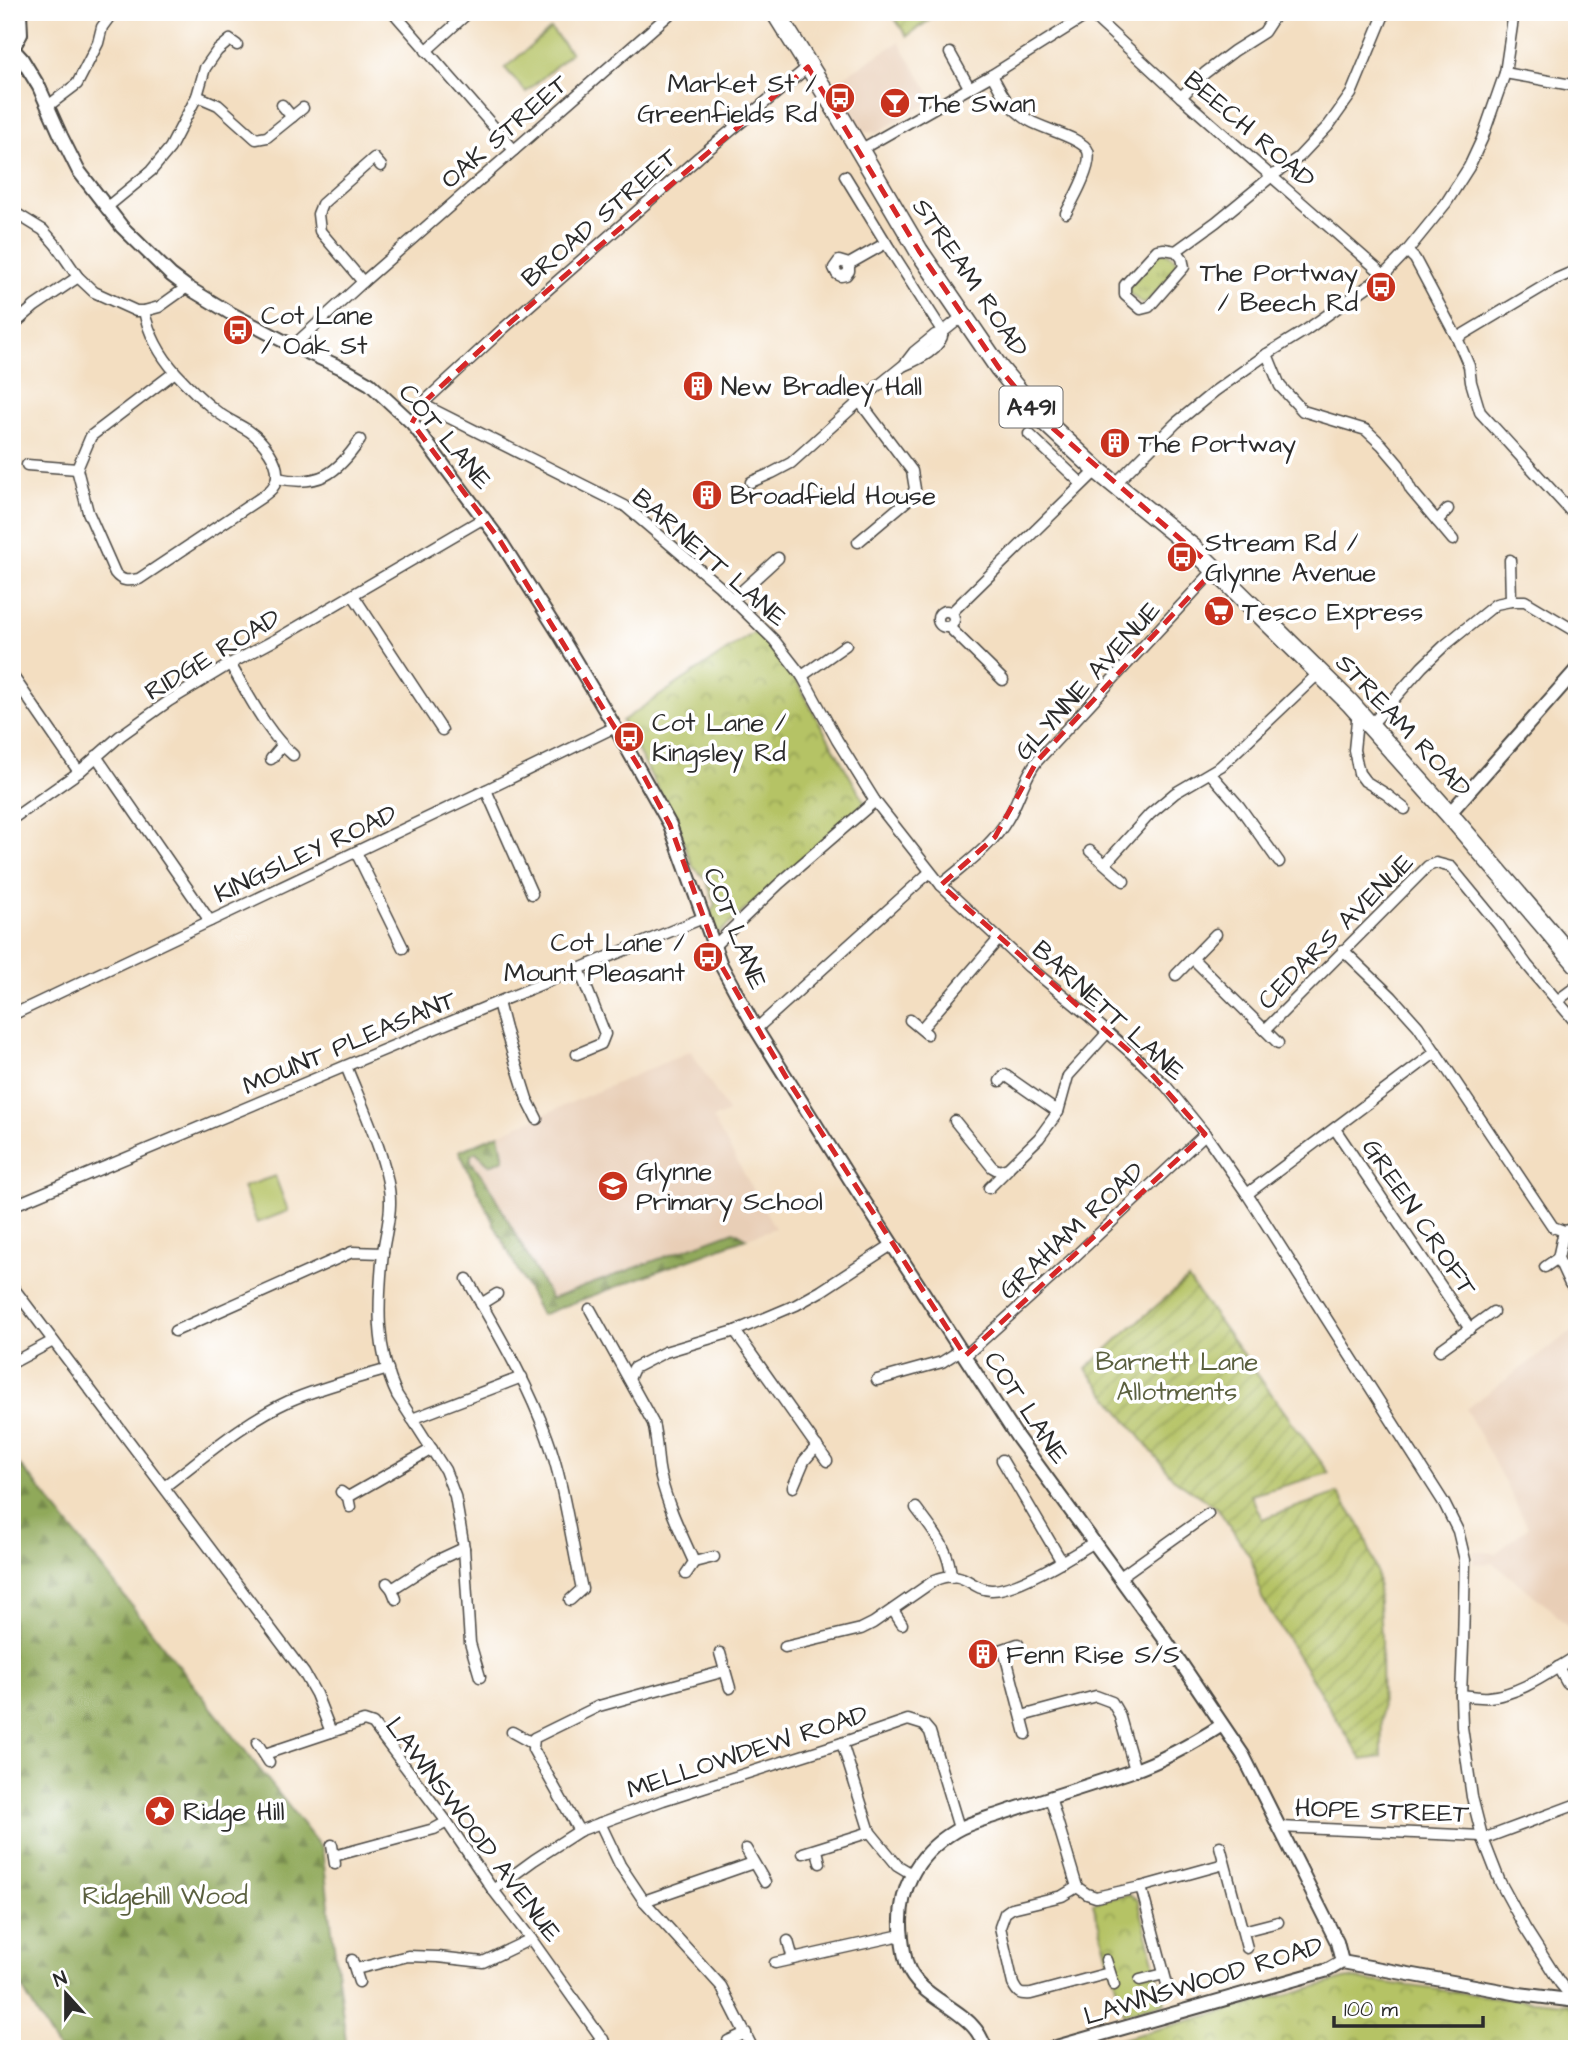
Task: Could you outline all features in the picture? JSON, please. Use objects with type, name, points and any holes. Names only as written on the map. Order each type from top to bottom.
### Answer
[{"type":"highway","name":"A491","points":[[775,12],[860,150]]},
{"type":"highway","name":"STREAM ROAD","points":[[860,150],[919,251],[962,316],[999,368],[1041,418],[1097,470],[1193,548],[1358,710],[1577,964]]},
{"type":"street","points":[[12,48],[21,34],[20,12]]},
{"type":"street","points":[[48,106],[77,84],[98,43],[102,27],[113,12]]},
{"type":"street","points":[[393,12],[514,150]]},
{"type":"street","points":[[426,51],[469,12]]},
{"type":"street","name":"OAK STREET","points":[[293,346],[672,12]]},
{"type":"street","points":[[1181,97],[1205,73],[1264,32],[1276,12]]},
{"type":"street","points":[[1176,251],[1182,258],[1184,267],[1149,307],[1141,309],[1125,295],[1125,285],[1157,250],[1176,251],[1216,222],[1299,157],[1329,125],[1351,94],[1385,12]]},
{"type":"street","points":[[1115,484],[1175,423],[1215,391],[1384,275],[1407,251],[1446,202],[1469,167],[1482,139],[1505,73],[1514,12]]},
{"type":"street","points":[[860,150],[992,75],[1091,13]]},
{"type":"street","name":"BEECH ROAD","points":[[1091,13],[1181,97],[1384,275]]},
{"type":"street","points":[[106,208],[151,171],[170,148],[197,96],[205,68],[231,38]]},
{"type":"street","name":"COT LANE","points":[[12,48],[29,71],[79,170],[106,208],[153,258],[187,287],[230,313],[370,384],[412,423],[484,518],[558,632],[670,825],[690,874],[713,947],[730,984],[756,1029],[1017,1437],[1120,1577],[1243,1755],[1337,1942],[1342,1962]]},
{"type":"street","points":[[950,53],[969,87]]},
{"type":"street","name":"BROAD STREET","points":[[422,404],[504,328],[808,67]]},
{"type":"street","points":[[1505,73],[1577,86]]},
{"type":"street","points":[[992,75],[1010,106],[1030,121],[1080,143],[1087,149],[1087,164],[1066,213]]},
{"type":"street","points":[[197,96],[218,105],[256,139],[267,137],[303,108]]},
{"type":"street","points":[[282,105],[292,117]]},
{"type":"street","points":[[363,282],[320,231],[318,214],[322,204],[374,158],[381,166]]},
{"type":"street","name":"STREAM ROAD","points":[[845,176],[943,332]]},
{"type":"street","points":[[12,211],[43,230],[78,277],[94,292],[136,311],[144,312],[159,307],[187,287]]},
{"type":"street","points":[[849,264],[886,243]]},
{"type":"street","points":[[1407,251],[1415,259],[1457,338],[1469,366],[1480,412],[1577,518]]},
{"type":"street","points":[[1457,338],[1554,280],[1577,270]]},
{"type":"street","points":[[12,326],[35,306],[78,277]]},
{"type":"street","points":[[144,312],[154,343],[175,372],[216,411],[262,442],[277,470],[277,478],[272,489],[262,497],[139,579],[126,581],[115,573],[88,512],[77,469],[91,436],[175,372]]},
{"type":"street","points":[[751,482],[791,463],[904,365],[914,352],[962,316]]},
{"type":"street","points":[[1267,354],[1280,386],[1303,411],[1366,430],[1382,445],[1399,465],[1412,490],[1453,540]]},
{"type":"street","points":[[858,542],[866,528],[909,499],[915,489],[912,471],[860,402]]},
{"type":"street","points":[[412,423],[422,404]]},
{"type":"street","name":"BARNETT LANE","points":[[422,404],[625,506],[733,599],[774,640],[802,676],[875,801],[930,872],[998,940],[1108,1032],[1166,1086],[1205,1134],[1247,1194],[1444,1503],[1458,1531],[1465,1560],[1462,1727],[1472,1797],[1482,1838],[1500,1882],[1525,1928],[1560,1983],[1575,2000]]},
{"type":"street","points":[[1029,434],[1082,484]]},
{"type":"street","points":[[277,478],[303,482],[318,479],[339,466],[360,440]]},
{"type":"street","points":[[27,465],[77,469]]},
{"type":"street","points":[[1003,680],[949,627],[941,626],[938,617],[944,610],[952,612],[1097,470]]},
{"type":"street","points":[[1437,521],[1448,509]]},
{"type":"street","name":"RIDGE ROAD","points":[[12,819],[79,772],[169,701],[484,518]]},
{"type":"street","points":[[733,599],[778,558]]},
{"type":"street","points":[[1510,560],[1511,601]]},
{"type":"street","name":"GLYNNE AVENUE","points":[[942,885],[995,837],[1008,819],[1029,771],[1037,761],[1215,569]]},
{"type":"street","points":[[353,595],[442,730]]},
{"type":"street","points":[[1371,725],[1422,667],[1496,604],[1525,601],[1577,632]]},
{"type":"street","points":[[802,676],[846,645]]},
{"type":"street","points":[[230,664],[282,746],[293,755]]},
{"type":"street","points":[[1449,814],[1577,669]]},
{"type":"street","points":[[1105,863],[1150,814],[1175,793],[1221,766],[1320,672]]},
{"type":"street","points":[[12,675],[79,772]]},
{"type":"street","points":[[1358,710],[1354,750],[1357,767],[1365,781],[1405,809]]},
{"type":"street","name":"KINGSLEY ROAD","points":[[12,1015],[615,727]]},
{"type":"street","points":[[271,759],[282,746]]},
{"type":"street","points":[[96,756],[210,922]]},
{"type":"street","points":[[1210,773],[1239,806],[1279,862]]},
{"type":"street","points":[[486,790],[532,894]]},
{"type":"street","points":[[713,947],[780,883],[875,801]]},
{"type":"street","points":[[1090,851],[1124,881]]},
{"type":"street","points":[[356,852],[404,948]]},
{"type":"street","name":"CEDARS AVENUE","points":[[1265,1030],[1428,866],[1436,863],[1451,867],[1558,1000]]},
{"type":"street","points":[[756,1029],[930,872]]},
{"type":"street","name":"MOUNT PLEASANT","points":[[12,1206],[703,918]]},
{"type":"street","points":[[1176,975],[1216,934]]},
{"type":"street","points":[[910,1020],[924,1031],[998,940]]},
{"type":"street","points":[[1343,950],[1418,1026],[1553,1227],[1564,1231],[1577,1228]]},
{"type":"street","name":"CEDARS AVENUE","points":[[1192,958],[1278,1043]]},
{"type":"street","points":[[577,1054],[601,1044],[605,1034],[579,969]]},
{"type":"street","points":[[1577,986],[1558,1000],[1577,1024]]},
{"type":"street","points":[[498,1002],[527,1099],[537,1119]]},
{"type":"street","points":[[989,1188],[1039,1138],[1058,1112],[1069,1076],[1108,1032]]},
{"type":"street","points":[[1247,1194],[1436,1052]]},
{"type":"street","points":[[346,1066],[388,1180],[391,1206],[383,1253],[378,1322],[388,1368],[397,1395],[445,1470],[455,1496],[464,1548],[470,1643],[480,1677]]},
{"type":"street","points":[[1000,1081],[1005,1075],[1058,1112]]},
{"type":"street","points":[[955,1121],[992,1167],[999,1171],[1008,1168]]},
{"type":"street","name":"GREEN CROFT","points":[[1335,1129],[1470,1329]]},
{"type":"street","name":"GRAHAM ROAD","points":[[877,1380],[942,1362],[963,1353],[1071,1260],[1205,1134]]},
{"type":"street","points":[[1564,1231],[1558,1258],[1570,1284]]},
{"type":"street","points":[[628,1379],[634,1368],[665,1352],[735,1331],[796,1305],[894,1244]]},
{"type":"street","points":[[175,1331],[352,1252],[383,1253]]},
{"type":"street","points":[[1545,1267],[1558,1258]]},
{"type":"street","points":[[467,1279],[536,1405],[551,1449],[582,1589]]},
{"type":"street","points":[[12,1286],[304,1672],[331,1732]]},
{"type":"street","points":[[481,1304],[497,1294]]},
{"type":"street","points":[[590,1309],[653,1423],[664,1490],[694,1562]]},
{"type":"street","name":"GREEN CROFT","points":[[1440,1350],[1493,1312]]},
{"type":"street","points":[[735,1331],[827,1461]]},
{"type":"street","points":[[12,1363],[53,1341]]},
{"type":"street","points":[[890,1366],[894,1377]]},
{"type":"street","points":[[163,1487],[248,1423],[287,1402],[309,1392],[388,1368]]},
{"type":"street","points":[[412,1419],[522,1377]]},
{"type":"street","points":[[793,1487],[804,1461],[817,1446]]},
{"type":"street","points":[[346,1499],[432,1449]]},
{"type":"street","points":[[1002,1460],[1062,1562]]},
{"type":"street","points":[[916,1508],[943,1544],[951,1564],[951,1577]]},
{"type":"street","points":[[1120,1577],[1208,1514]]},
{"type":"street","points":[[785,1647],[861,1629],[934,1580],[965,1578],[985,1590],[1003,1589],[1062,1562],[1093,1543]]},
{"type":"street","points":[[392,1590],[436,1561],[464,1548]]},
{"type":"street","points":[[686,1574],[694,1562],[714,1558]]},
{"type":"street","points":[[582,1589],[594,1593]]},
{"type":"street","points":[[570,1600],[582,1589]]},
{"type":"street","points":[[893,1610],[902,1624]]},
{"type":"street","points":[[992,1653],[1018,1644]]},
{"type":"street","points":[[1004,1650],[1026,1734]]},
{"type":"street","points":[[720,1653],[730,1688]]},
{"type":"street","points":[[1461,1695],[1487,1697],[1510,1692],[1575,1657]]},
{"type":"street","points":[[1558,1668],[1567,1683]]},
{"type":"street","points":[[579,1831],[533,1749],[534,1738],[599,1706],[724,1671]]},
{"type":"street","points":[[1022,1716],[1096,1696],[1112,1702],[1119,1714],[1135,1770]]},
{"type":"street","name":"MELLOWDEW ROAD","points":[[493,1890],[579,1831],[663,1800],[842,1744],[908,1720],[924,1725],[930,1732],[959,1828]]},
{"type":"street","name":"LAWNSWOOD AVENUE","points":[[257,1743],[267,1758],[364,1721],[373,1724],[610,2049]]},
{"type":"street","points":[[986,2049],[968,2021],[914,1978],[907,1967],[901,1935],[902,1900],[918,1864],[936,1844],[959,1828],[1135,1770],[1189,1746],[1222,1725]]},
{"type":"street","points":[[512,1732],[532,1743]]},
{"type":"street","points":[[842,1744],[870,1832],[897,1866],[912,1874]]},
{"type":"street","points":[[1050,1797],[1077,1887],[1087,1894],[1096,1897],[1224,1864]]},
{"type":"street","points":[[1482,1838],[1577,1804]]},
{"type":"street","points":[[332,1845],[334,1860],[434,1829],[447,1822]]},
{"type":"street","points":[[600,1823],[620,1865],[644,1901],[721,1986],[753,2049]]},
{"type":"street","name":"HOPE STREET","points":[[1279,1827],[1482,1838]]},
{"type":"street","points":[[803,1853],[870,1832]]},
{"type":"street","points":[[1220,1846],[1247,1948]]},
{"type":"street","points":[[747,1849],[765,1882]]},
{"type":"street","points":[[817,1850],[820,1863]]},
{"type":"street","points":[[644,1901],[753,1863]]},
{"type":"street","points":[[1077,1887],[1062,1896],[1012,1908],[1005,1913],[1000,1927],[1013,1984],[1021,1995],[1031,1994],[1109,1973]]},
{"type":"street","points":[[1141,1887],[1168,1988]]},
{"type":"street","points":[[1243,1931],[1278,1922]]},
{"type":"street","points":[[775,1963],[901,1935]]},
{"type":"street","points":[[359,1982],[354,1964],[408,1956],[483,1962],[531,1939]]},
{"type":"street","points":[[788,1941],[793,1959]]},
{"type":"street","points":[[1106,1960],[1114,1985]]},
{"type":"street","name":"LAWNSWOOD ROAD","points":[[1049,2049],[1328,1970],[1342,1962],[1519,1994],[1575,2000]]},
{"type":"street","points":[[1140,1980],[1164,1974]]},
{"type":"street","points":[[728,2041],[746,2033]]},
{"type":"street","points":[[588,2049],[603,2039]]},
{"type":"highlighted area","points":[[808,67],[919,251],[999,368],[1041,418],[1215,569],[1037,761],[995,837],[941,885],[1138,1059],[1205,1134],[965,1356],[786,1077],[721,965],[670,825],[639,767],[499,539],[412,423],[422,404],[504,328]]},
{"type":"shaded area","points":[[899,42],[934,100],[878,132],[863,132],[833,83]]},
{"type":"shaded area","name":"Glynne Primary School","points":[[691,1051],[728,1112],[713,1119],[775,1228],[541,1315],[459,1151]]},
{"type":"shaded area","points":[[1577,1327],[1577,1637],[1552,1610],[1493,1563],[1473,1564],[1474,1551],[1496,1553],[1528,1527],[1466,1409]]},
{"type":"green space","points":[[890,12],[941,12],[907,36]]},
{"type":"green space","points":[[551,29],[571,53],[526,92],[505,68]]},
{"type":"green space","points":[[1160,252],[1177,261],[1177,268],[1143,304],[1129,293],[1129,287]]},
{"type":"green space","points":[[759,629],[789,666],[865,803],[717,935],[709,915],[715,905],[706,879],[693,867],[675,821],[622,721]]},
{"type":"green space","points":[[499,1134],[504,1159],[490,1165],[476,1152],[471,1155],[471,1161],[488,1184],[551,1299],[734,1231],[746,1238],[541,1315],[459,1151]]},
{"type":"green space","points":[[275,1176],[288,1211],[257,1223],[243,1187]]},
{"type":"green space","name":"Barnett Lane Allotments","points":[[1188,1279],[1329,1473],[1251,1495],[1262,1519],[1338,1493],[1363,1531],[1377,1572],[1381,1637],[1382,1757],[1362,1760],[1262,1598],[1251,1558],[1218,1509],[1173,1478],[1086,1369]]},
{"type":"green space","name":"Ridgehill Wood","points":[[12,1457],[38,1486],[322,1849],[347,2049],[58,2049],[12,1971]]},
{"type":"green space","points":[[1129,1894],[1138,1900],[1165,2003],[1124,2014],[1093,1903]]},
{"type":"green space","points":[[1348,1978],[1577,2005],[1577,2049],[1116,2049],[1114,2041]]},
{"type":"place","name":"Market St / Greenfields Rd","points":[[840,98]]},
{"type":"place","name":"The Swan","points":[[895,103]]},
{"type":"place","name":"The Portway / Beech Rd","points":[[1381,287]]},
{"type":"place","name":"Cot Lane / Oak St","points":[[238,330]]},
{"type":"place","name":"New Bradley Hall","points":[[698,386]]},
{"type":"place","name":"The Portway","points":[[1115,443]]},
{"type":"place","name":"Broadfield House","points":[[707,495]]},
{"type":"place","name":"Stream Rd / Glynne Avenue","points":[[1182,557]]},
{"type":"place","name":"Tesco Express","points":[[1219,611]]},
{"type":"place","name":"Cot Lane / Kingsley Rd","points":[[629,737]]},
{"type":"place","name":"Cot Lane / Mount Pleasant","points":[[708,957]]},
{"type":"place","name":"Glynne Primary School","points":[[613,1186]]},
{"type":"place","name":"Fenn Rise S/S","points":[[983,1654]]},
{"type":"place","name":"Ridge Hill","points":[[160,1811]]}]
